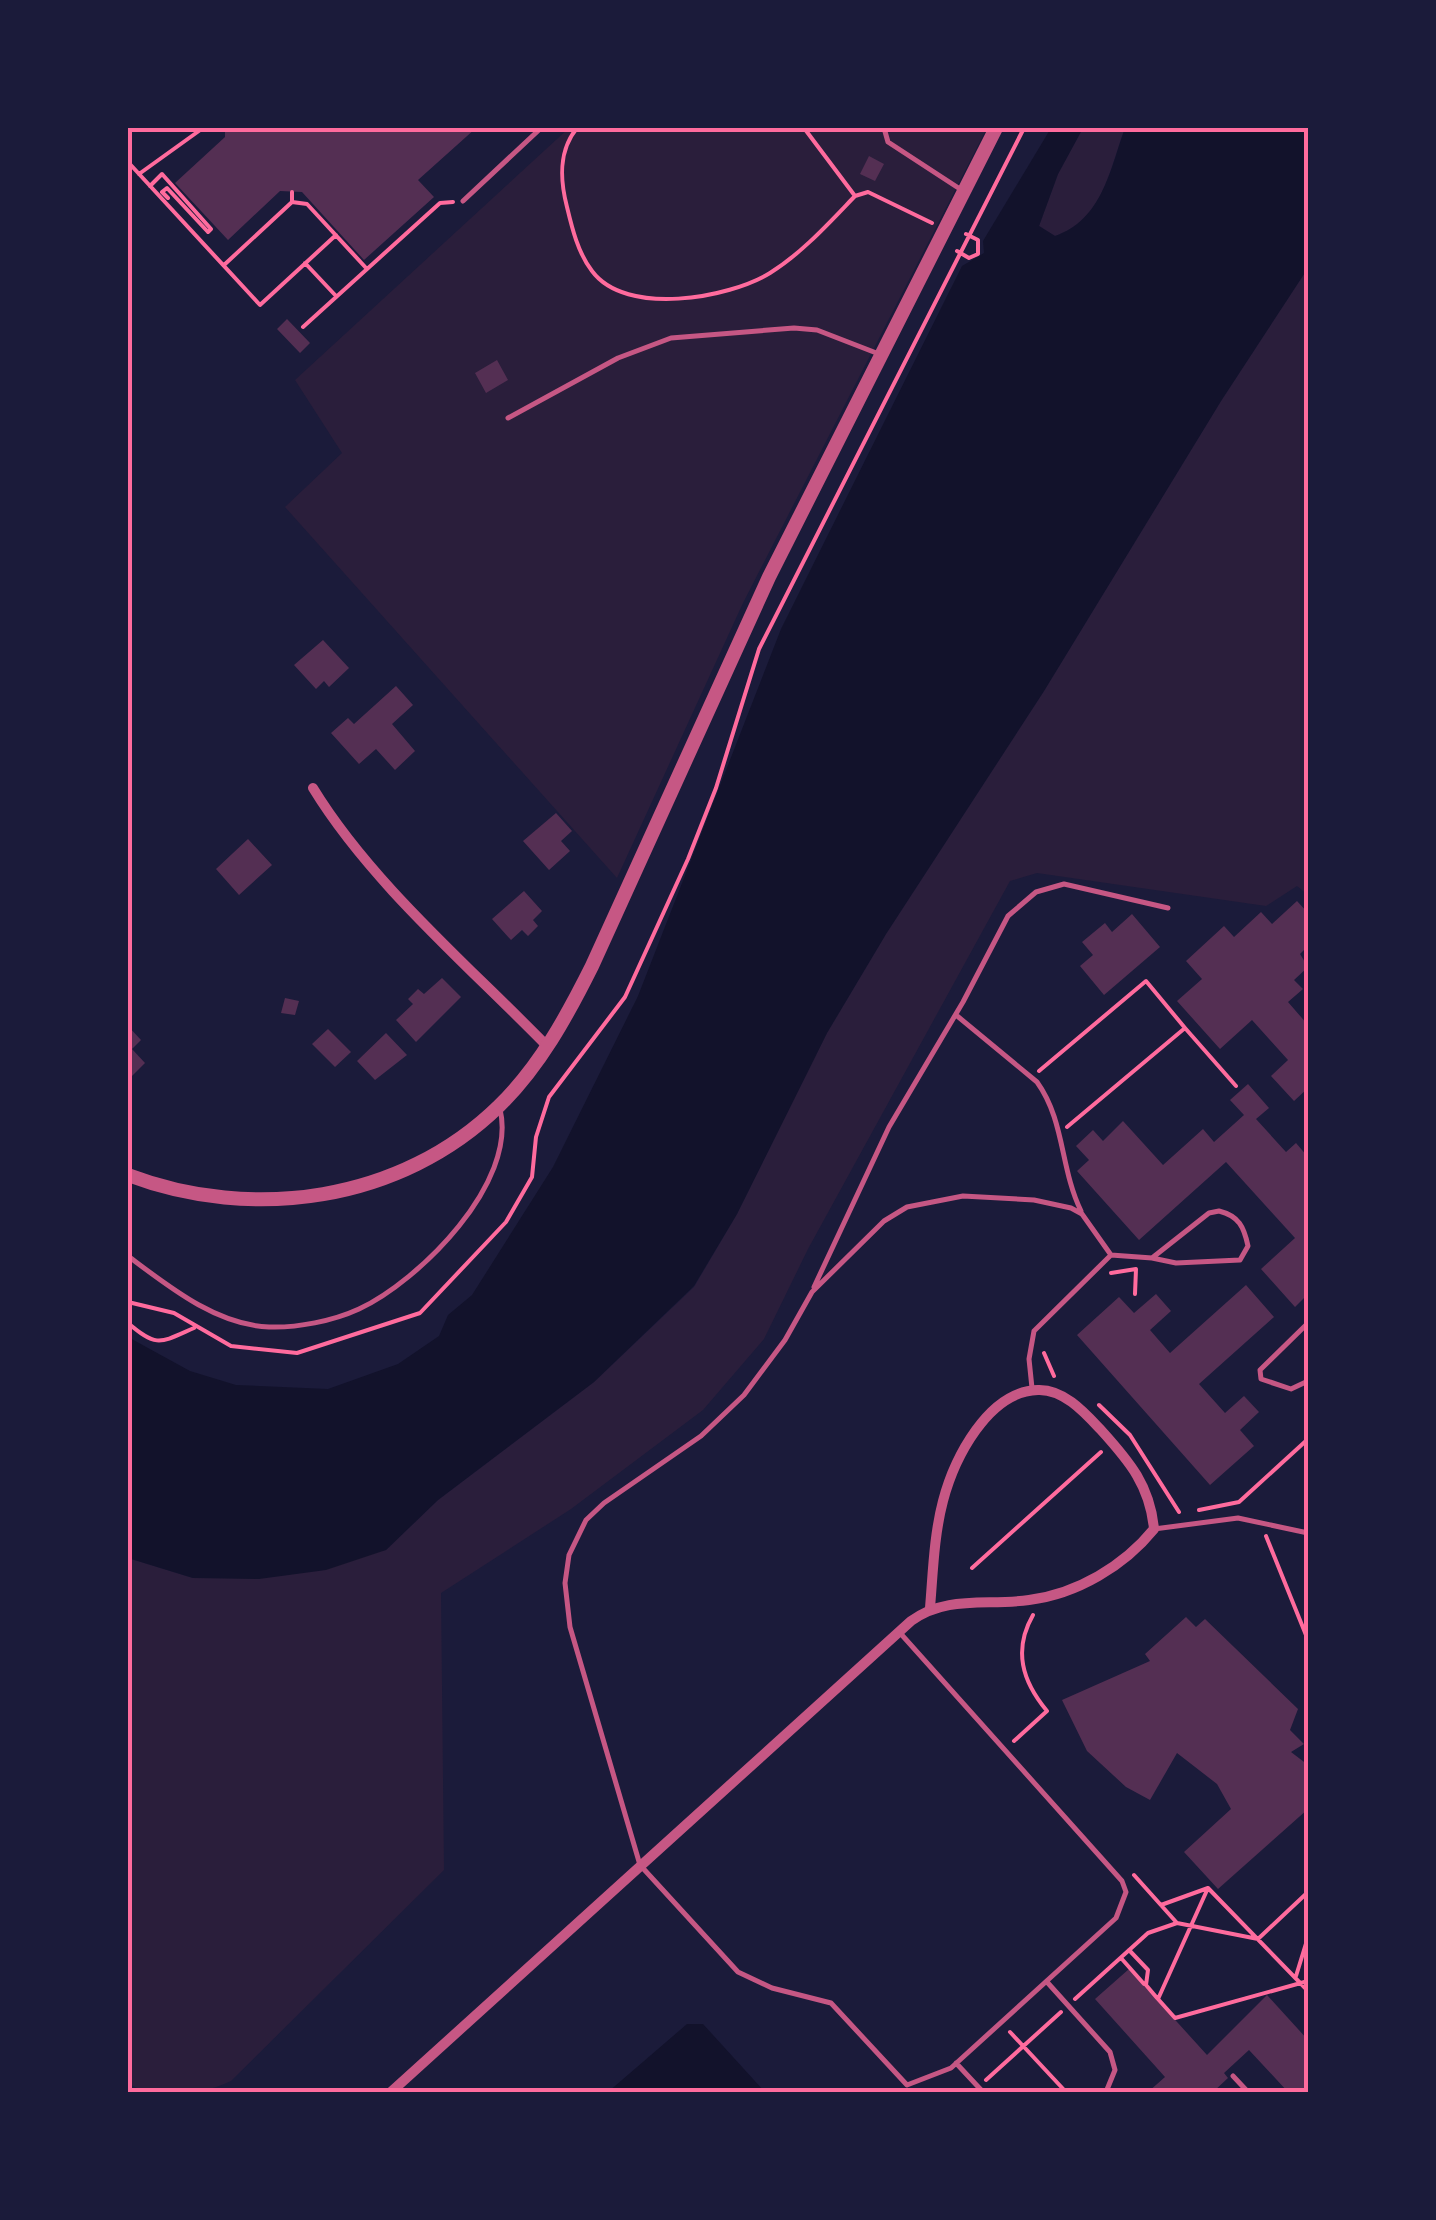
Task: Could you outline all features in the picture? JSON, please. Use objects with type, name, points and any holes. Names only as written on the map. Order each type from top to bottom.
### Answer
[{"type":"street","points":[[128,1175],[198,1198],[309,1198],[414,1163],[452,1142],[500,1106],[547,1046],[592,966],[769,577],[996,128]]},
{"type":"street","points":[[313,788],[335,824],[360,852],[547,1046]]},
{"type":"street","points":[[391,2092],[930,1608],[1030,1600],[1088,1581],[1118,1564],[1154,1529],[1151,1499],[1140,1474],[1071,1402],[1041,1389],[1000,1406],[959,1459],[942,1503],[930,1608]]},
{"type":"lane","points":[[462,201],[542,128]]},
{"type":"lane","points":[[884,128],[888,142],[963,190]]},
{"type":"lane","points":[[508,418],[618,358],[670,338],[794,328],[817,330],[880,354]]},
{"type":"lane","points":[[899,1632],[1122,1881],[1126,1892],[1116,1918],[956,2063],[905,2089],[831,2002],[772,1988],[738,1972],[640,1865],[570,1627],[565,1583],[570,1555],[586,1520],[604,1503],[701,1436],[744,1394],[785,1340],[812,1292],[888,1127],[956,1016],[1008,916],[1036,892],[1064,884],[1168,908]]},
{"type":"lane","points":[[956,1016],[1031,1078],[1046,1096],[1059,1132],[1064,1172],[1082,1214],[1111,1255]]},
{"type":"lane","points":[[128,1256],[182,1295],[225,1317],[267,1327],[312,1322],[357,1310],[412,1278],[482,1190],[499,1152],[500,1106]]},
{"type":"lane","points":[[812,1292],[884,1220],[938,1198],[1034,1200],[1082,1214]]},
{"type":"lane","points":[[1033,1391],[1029,1359],[1034,1330],[1111,1255],[1176,1263],[1233,1263],[1246,1254],[1248,1246],[1238,1219],[1219,1210],[1209,1213],[1152,1258]]},
{"type":"lane","points":[[1308,1324],[1260,1370],[1260,1379],[1280,1388],[1292,1389],[1308,1380]]},
{"type":"lane","points":[[1154,1529],[1238,1518],[1308,1533]]},
{"type":"lane","points":[[1046,1981],[1110,2052],[1114,2070],[1106,2092]]},
{"type":"lane","points":[[956,2063],[983,2092]]},
{"type":"lane","points":[[1233,2076],[1248,2092]]},
{"type":"path","points":[[139,174],[204,128]]},
{"type":"path","points":[[577,128],[568,138],[560,181],[571,223],[592,272],[624,292],[700,298],[734,292],[772,272],[855,196],[868,192],[943,229],[978,240],[978,254],[969,258],[958,251]]},
{"type":"path","points":[[804,128],[855,196]]},
{"type":"path","points":[[128,162],[260,305],[336,235]]},
{"type":"path","points":[[150,186],[162,174],[212,229],[208,232],[167,188],[162,192],[168,198]]},
{"type":"path","points":[[224,266],[292,202],[292,192]]},
{"type":"path","points":[[292,202],[308,204],[366,269]]},
{"type":"path","points":[[303,327],[440,203]]},
{"type":"path","points":[[305,263],[337,297]]},
{"type":"path","points":[[1031,1078],[1146,980],[1236,1086]]},
{"type":"path","points":[[1059,1132],[1185,1028]]},
{"type":"path","points":[[1101,1278],[1118,1270],[1136,1270],[1135,1294]]},
{"type":"path","points":[[128,1323],[148,1341],[161,1342],[194,1328]]},
{"type":"path","points":[[1044,1342],[1050,1373],[1065,1384]]},
{"type":"path","points":[[1088,1396],[1130,1435],[1177,1512],[1239,1502],[1308,1439]]},
{"type":"path","points":[[972,1568],[1112,1442]]},
{"type":"path","points":[[1245,1497],[1260,1523],[1308,1640]]},
{"type":"path","points":[[1014,1740],[1047,1711],[1034,1695],[1022,1667],[1022,1638],[1035,1612],[1030,1600]]},
{"type":"path","points":[[1133,1874],[1177,1923]]},
{"type":"path","points":[[1161,1906],[1208,1888]]},
{"type":"path","points":[[1158,1999],[1208,1888]]},
{"type":"path","points":[[1208,1888],[1306,1983],[1308,1991]]},
{"type":"path","points":[[1258,1939],[1308,1892]]},
{"type":"path","points":[[1148,1933],[1177,1923],[1258,1939]]},
{"type":"path","points":[[1296,1977],[1308,1937]]},
{"type":"path","points":[[1130,1950],[1148,1970],[1146,1985]]},
{"type":"path","points":[[1121,1958],[1174,2018],[1306,1983]]},
{"type":"path","points":[[1000,2022],[1066,2092]]},
{"type":"shaded area","points":[[569,128],[987,128],[743,603],[617,878],[285,507],[342,453],[295,380]]},
{"type":"shaded area","points":[[1051,128],[1083,128],[1058,174],[1039,226],[1055,236],[1084,218],[1094,206],[1125,128],[1308,128],[1308,268],[1221,401],[1044,691],[886,934],[827,1033],[737,1214],[694,1286],[594,1382],[438,1500],[386,1550],[326,1570],[259,1579],[193,1578],[128,1558],[128,1337],[190,1371],[236,1385],[328,1389],[398,1364],[439,1336],[448,1315],[472,1295],[553,1167],[638,996],[781,629],[962,266],[984,253],[983,241]]},
{"type":"shaded area","points":[[1083,128],[1125,128],[1094,206],[1071,229],[1055,236],[1039,226],[1058,174]]},
{"type":"shaded area","points":[[1308,268],[1308,895],[1297,886],[1266,906],[1037,873],[1010,881],[808,1249],[764,1339],[703,1410],[571,1509],[441,1593],[444,1870],[231,2081],[179,2094],[152,2093],[128,2083],[128,1558],[193,1578],[386,1550],[438,1500],[594,1382],[694,1287],[737,1214],[827,1033],[886,934],[1044,691],[1221,401]]},
{"type":"shaded area","points":[[687,2024],[703,2024],[765,2092],[608,2092]]},
{"type":"building","points":[[225,128],[476,128],[418,180],[434,197],[364,260],[302,192],[280,191],[228,240],[175,183],[225,137]]},
{"type":"building","points":[[869,156],[884,164],[875,181],[860,174]]},
{"type":"building","points":[[287,319],[310,343],[300,353],[277,329]]},
{"type":"building","points":[[497,360],[508,380],[486,393],[475,373]]},
{"type":"building","points":[[323,640],[349,668],[329,687],[324,681],[316,689],[294,665]]},
{"type":"building","points":[[396,686],[413,705],[392,724],[415,751],[395,770],[376,749],[359,764],[331,733],[348,718],[354,724]]},
{"type":"building","points":[[556,813],[572,831],[561,841],[570,851],[549,870],[523,841]]},
{"type":"building","points":[[248,839],[272,865],[239,895],[216,869]]},
{"type":"building","points":[[524,891],[542,911],[533,920],[538,926],[528,936],[522,930],[511,940],[492,919]]},
{"type":"building","points":[[1297,901],[1308,913],[1308,946],[1300,954],[1308,967],[1294,980],[1303,989],[1288,1002],[1308,1025],[1308,1088],[1294,1101],[1271,1076],[1288,1060],[1252,1020],[1220,1049],[1177,1001],[1202,979],[1186,961],[1224,926],[1234,937],[1261,912],[1272,924]]},
{"type":"building","points":[[1132,914],[1160,947],[1104,995],[1080,966],[1093,955],[1082,942],[1105,923],[1112,932]]},
{"type":"building","points":[[442,978],[461,997],[416,1042],[396,1020],[413,1004],[408,999],[418,989],[424,994]]},
{"type":"building","points":[[285,998],[299,1001],[295,1015],[281,1013]]},
{"type":"building","points":[[128,1026],[141,1040],[132,1049],[145,1063],[128,1080]]},
{"type":"building","points":[[328,1029],[351,1052],[335,1067],[312,1044]]},
{"type":"building","points":[[386,1033],[407,1055],[375,1080],[357,1061]]},
{"type":"building","points":[[1248,1084],[1269,1108],[1256,1119],[1286,1152],[1296,1143],[1308,1157],[1308,1294],[1295,1307],[1261,1269],[1295,1238],[1226,1162],[1139,1240],[1077,1171],[1089,1160],[1076,1146],[1093,1130],[1103,1141],[1123,1121],[1163,1165],[1203,1129],[1214,1142],[1244,1115],[1230,1100]]},
{"type":"building","points":[[1246,1285],[1274,1317],[1199,1384],[1225,1413],[1244,1396],[1259,1412],[1240,1430],[1254,1446],[1210,1485],[1077,1335],[1119,1297],[1134,1313],[1156,1294],[1171,1311],[1150,1330],[1170,1353]]},
{"type":"building","points":[[1186,1617],[1196,1627],[1205,1619],[1298,1709],[1290,1730],[1304,1744],[1291,1752],[1308,1765],[1308,1809],[1218,1889],[1184,1852],[1231,1809],[1217,1784],[1177,1753],[1150,1800],[1126,1787],[1087,1751],[1062,1700],[1150,1661],[1145,1654]]},
{"type":"building","points":[[1129,1969],[1207,2055],[1267,1995],[1308,2040],[1308,2092],[1288,2092],[1249,2050],[1224,2073],[1228,2078],[1213,2092],[1148,2092],[1165,2077],[1095,1999]]}]
